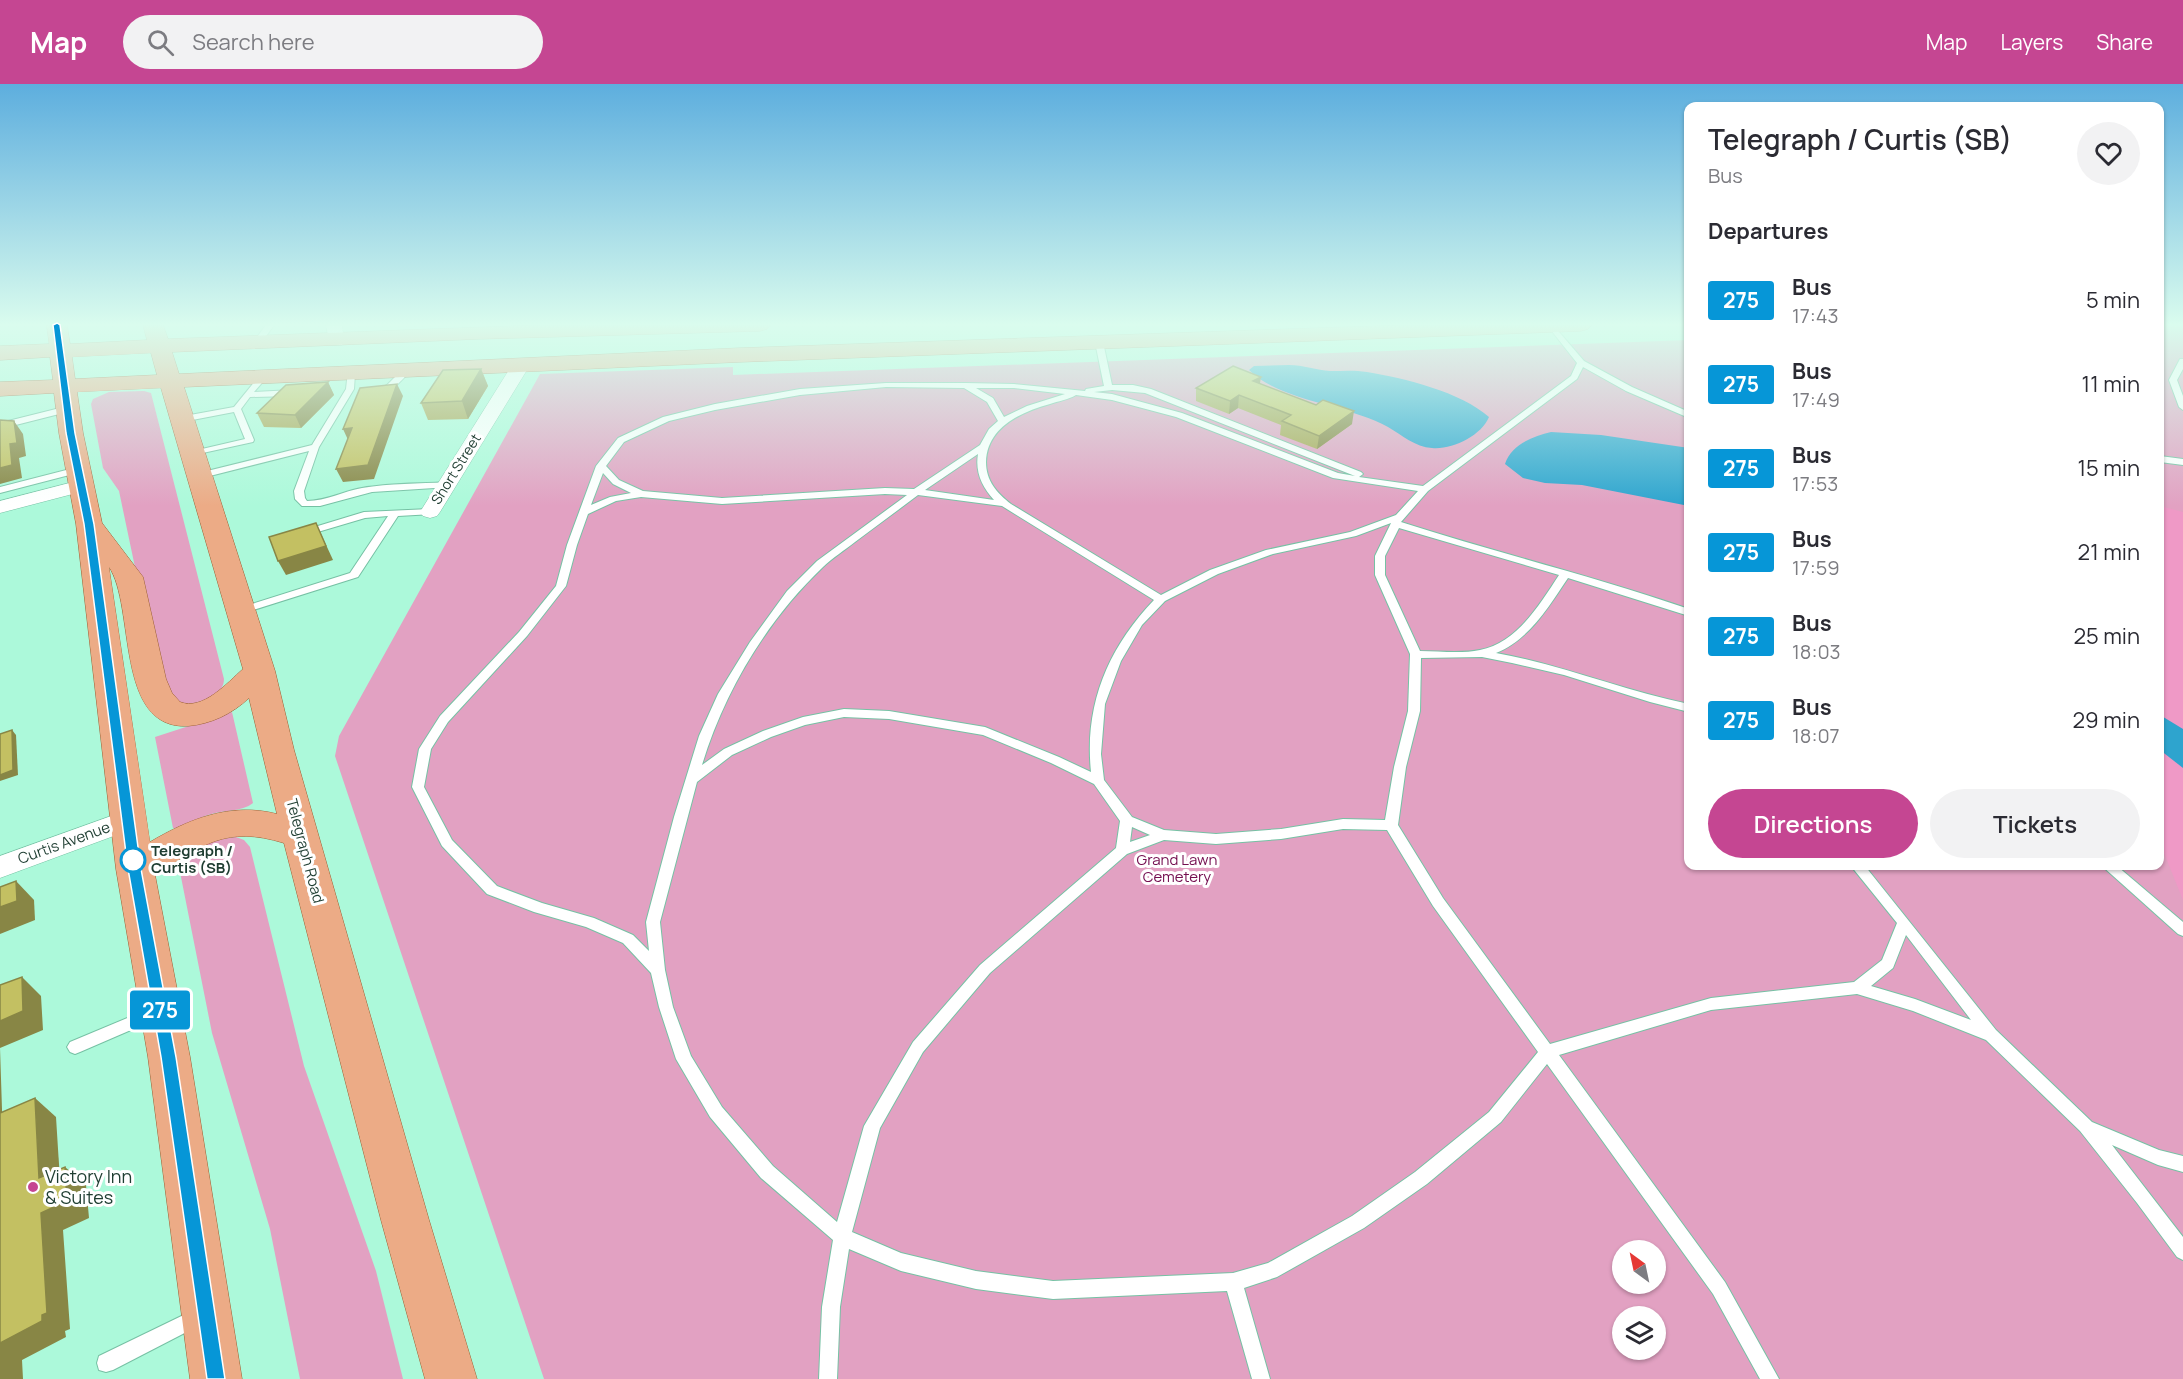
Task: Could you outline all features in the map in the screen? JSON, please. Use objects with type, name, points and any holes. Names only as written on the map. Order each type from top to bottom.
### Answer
[{"type":"main road","points":[[64,385],[89,524],[135,869],[169,1057],[216,1379]]},
{"type":"main road","points":[[0,389],[66,398],[144,385]]},
{"type":"main road","name":"Telegraph Road","points":[[172,385],[260,671],[300,834],[405,1220],[451,1379]]},
{"type":"main road","points":[[89,524],[129,576],[153,688],[163,705],[174,714],[195,715],[210,710],[224,704],[260,671]]},
{"type":"main road","points":[[135,869],[201,831],[230,823],[251,822],[300,834]]},
{"type":"street","name":"Short Street","points":[[430,512],[508,385]]},
{"type":"street","points":[[0,507],[80,478]]},
{"type":"street","name":"Curtis Avenue","points":[[0,867],[128,820]]},
{"type":"lane","points":[[182,419],[237,409],[256,385]]},
{"type":"lane","points":[[247,395],[294,393],[301,385]]},
{"type":"lane","points":[[350,385],[350,398],[315,447],[299,491],[300,499],[305,504],[332,501],[354,492],[447,485]]},
{"type":"lane","points":[[371,394],[386,390],[391,385]]},
{"type":"lane","points":[[658,970],[628,939],[589,922],[539,908],[492,890],[447,843],[418,787],[425,749],[444,719],[523,634],[561,586],[601,466],[621,440],[666,419],[715,407],[800,392],[881,385]]},
{"type":"lane","points":[[966,385],[990,400],[1002,421]]},
{"type":"lane","points":[[1000,385],[1112,397],[1179,415],[1336,476],[1425,489]]},
{"type":"lane","points":[[1563,385],[1425,489],[1398,520],[1380,556],[1380,575],[1416,654],[1414,711],[1400,767],[1391,825],[1438,902],[1719,1288],[1770,1379]]},
{"type":"lane","points":[[1622,385],[1684,413]]},
{"type":"lane","points":[[2175,385],[2183,407]]},
{"type":"lane","points":[[1382,483],[1148,391],[1128,386],[1108,386],[1039,404],[1002,421],[983,447],[916,492],[821,563],[791,593],[754,644],[724,694],[705,736],[653,922],[658,970],[666,1007],[684,1059],[716,1112],[767,1172],[842,1237],[901,1262],[976,1280],[1053,1290],[1233,1282],[1271,1270],[1358,1222],[1421,1178],[1495,1117],[1547,1052],[1711,1004],[1857,988],[1915,1005],[1991,1035]]},
{"type":"lane","points":[[0,426],[66,398]]},
{"type":"lane","points":[[195,465],[250,440],[237,409]]},
{"type":"lane","points":[[195,465],[315,447]]},
{"type":"lane","points":[[983,447],[981,469],[991,490],[1005,504],[1040,523],[1119,576],[1161,599]]},
{"type":"lane","points":[[2178,461],[2183,454]]},
{"type":"lane","points":[[601,466],[616,482],[641,495]]},
{"type":"lane","points":[[0,490],[80,478]]},
{"type":"lane","points":[[584,512],[613,499],[641,495],[722,501],[885,491],[916,492],[1005,504]]},
{"type":"lane","points":[[311,531],[364,515],[430,512]]},
{"type":"lane","points":[[240,611],[354,575],[395,513]]},
{"type":"lane","points":[[1098,781],[1095,754],[1099,704],[1115,661],[1138,623],[1161,599],[1215,572],[1270,552],[1353,534],[1398,520],[1458,543],[1634,593],[1684,611]]},
{"type":"lane","points":[[1484,654],[1506,643],[1533,622],[1566,573]]},
{"type":"lane","points":[[1416,654],[1484,654],[1526,661],[1595,681],[1652,701],[1684,707]]},
{"type":"lane","points":[[691,780],[728,752],[803,721],[844,713],[889,715],[985,731],[1046,756],[1098,781],[1127,820],[1163,835],[1216,839],[1281,834],[1343,824],[1391,825]]},
{"type":"lane","points":[[1122,850],[1127,820]]},
{"type":"lane","points":[[828,1379],[831,1307],[842,1237],[872,1126],[918,1047],[985,969],[1122,850],[1163,835]]},
{"type":"lane","points":[[1861,870],[1991,1035],[2086,1126],[2183,1251]]},
{"type":"lane","points":[[2114,870],[2183,930]]},
{"type":"lane","points":[[1857,988],[1888,964],[1904,922]]},
{"type":"lane","points":[[75,1047],[160,1011]]},
{"type":"lane","points":[[2086,1126],[2158,1157],[2183,1164]]},
{"type":"lane","points":[[1233,1282],[1261,1379]]},
{"type":"lane","points":[[106,1363],[206,1313]]},
{"type":"green space","name":"Grand Lawn Cemetery","points":[[534,385],[1684,385],[1684,870],[2164,870],[2164,385],[2183,385],[2183,1379],[544,1379],[335,756],[339,736]]},
{"type":"green space","points":[[144,391],[151,393],[224,679],[223,685],[215,695],[197,703],[184,705],[161,691],[119,491],[103,468],[91,404],[93,399],[109,392]]},
{"type":"green space","points":[[232,712],[253,803],[243,808],[214,813],[186,826],[173,828],[155,737]]},
{"type":"green space","points":[[236,837],[244,840],[250,847],[304,1066],[376,1271],[403,1379],[300,1379],[270,1229],[212,1033],[181,877],[182,868],[192,853],[209,843]]},
{"type":"shaded area","points":[[2164,507],[2183,512],[2183,900],[2164,853]]},
{"type":"water","points":[[1272,385],[1426,385],[1463,400],[1489,417],[1473,436],[1448,447],[1432,448],[1414,443],[1388,427],[1354,413]]},
{"type":"water","points":[[1551,432],[1601,435],[1684,447],[1684,505],[1582,485],[1545,483],[1523,478],[1505,464],[1517,447],[1537,436]]},
{"type":"water","points":[[2164,717],[2183,729],[2183,768],[2164,753]]},
{"type":"building","points":[[286,385],[325,385],[295,415],[257,413]]},
{"type":"building","points":[[396,385],[368,465],[336,469],[352,428],[343,429],[360,388]]},
{"type":"building","points":[[433,385],[471,385],[462,401],[421,403]]},
{"type":"building","points":[[1200,385],[1265,385],[1316,405],[1323,400],[1354,411],[1319,436],[1282,421],[1291,415],[1239,395],[1230,401],[1196,388]]},
{"type":"building","points":[[0,420],[14,421],[17,443],[10,444],[12,465],[0,468]]},
{"type":"building","points":[[316,523],[326,546],[278,561],[269,537]]},
{"type":"building","points":[[12,730],[13,770],[0,775],[0,734]]},
{"type":"building","points":[[16,881],[17,901],[0,907],[0,887]]},
{"type":"building","points":[[22,977],[23,1011],[0,1021],[0,985]]},
{"type":"building","points":[[35,1098],[39,1178],[65,1167],[67,1201],[41,1213],[47,1313],[42,1315],[42,1321],[0,1343],[0,1113]]},
{"type":"bus line","name":"275","points":[[65,385],[71,433],[89,524],[135,869],[169,1057],[216,1379]]},
{"type":"place","name":"Telegraph / Curtis (SB)","points":[[133,860]]},
{"type":"place","name":"Victory Inn & Suites","points":[[33,1187]]}]
